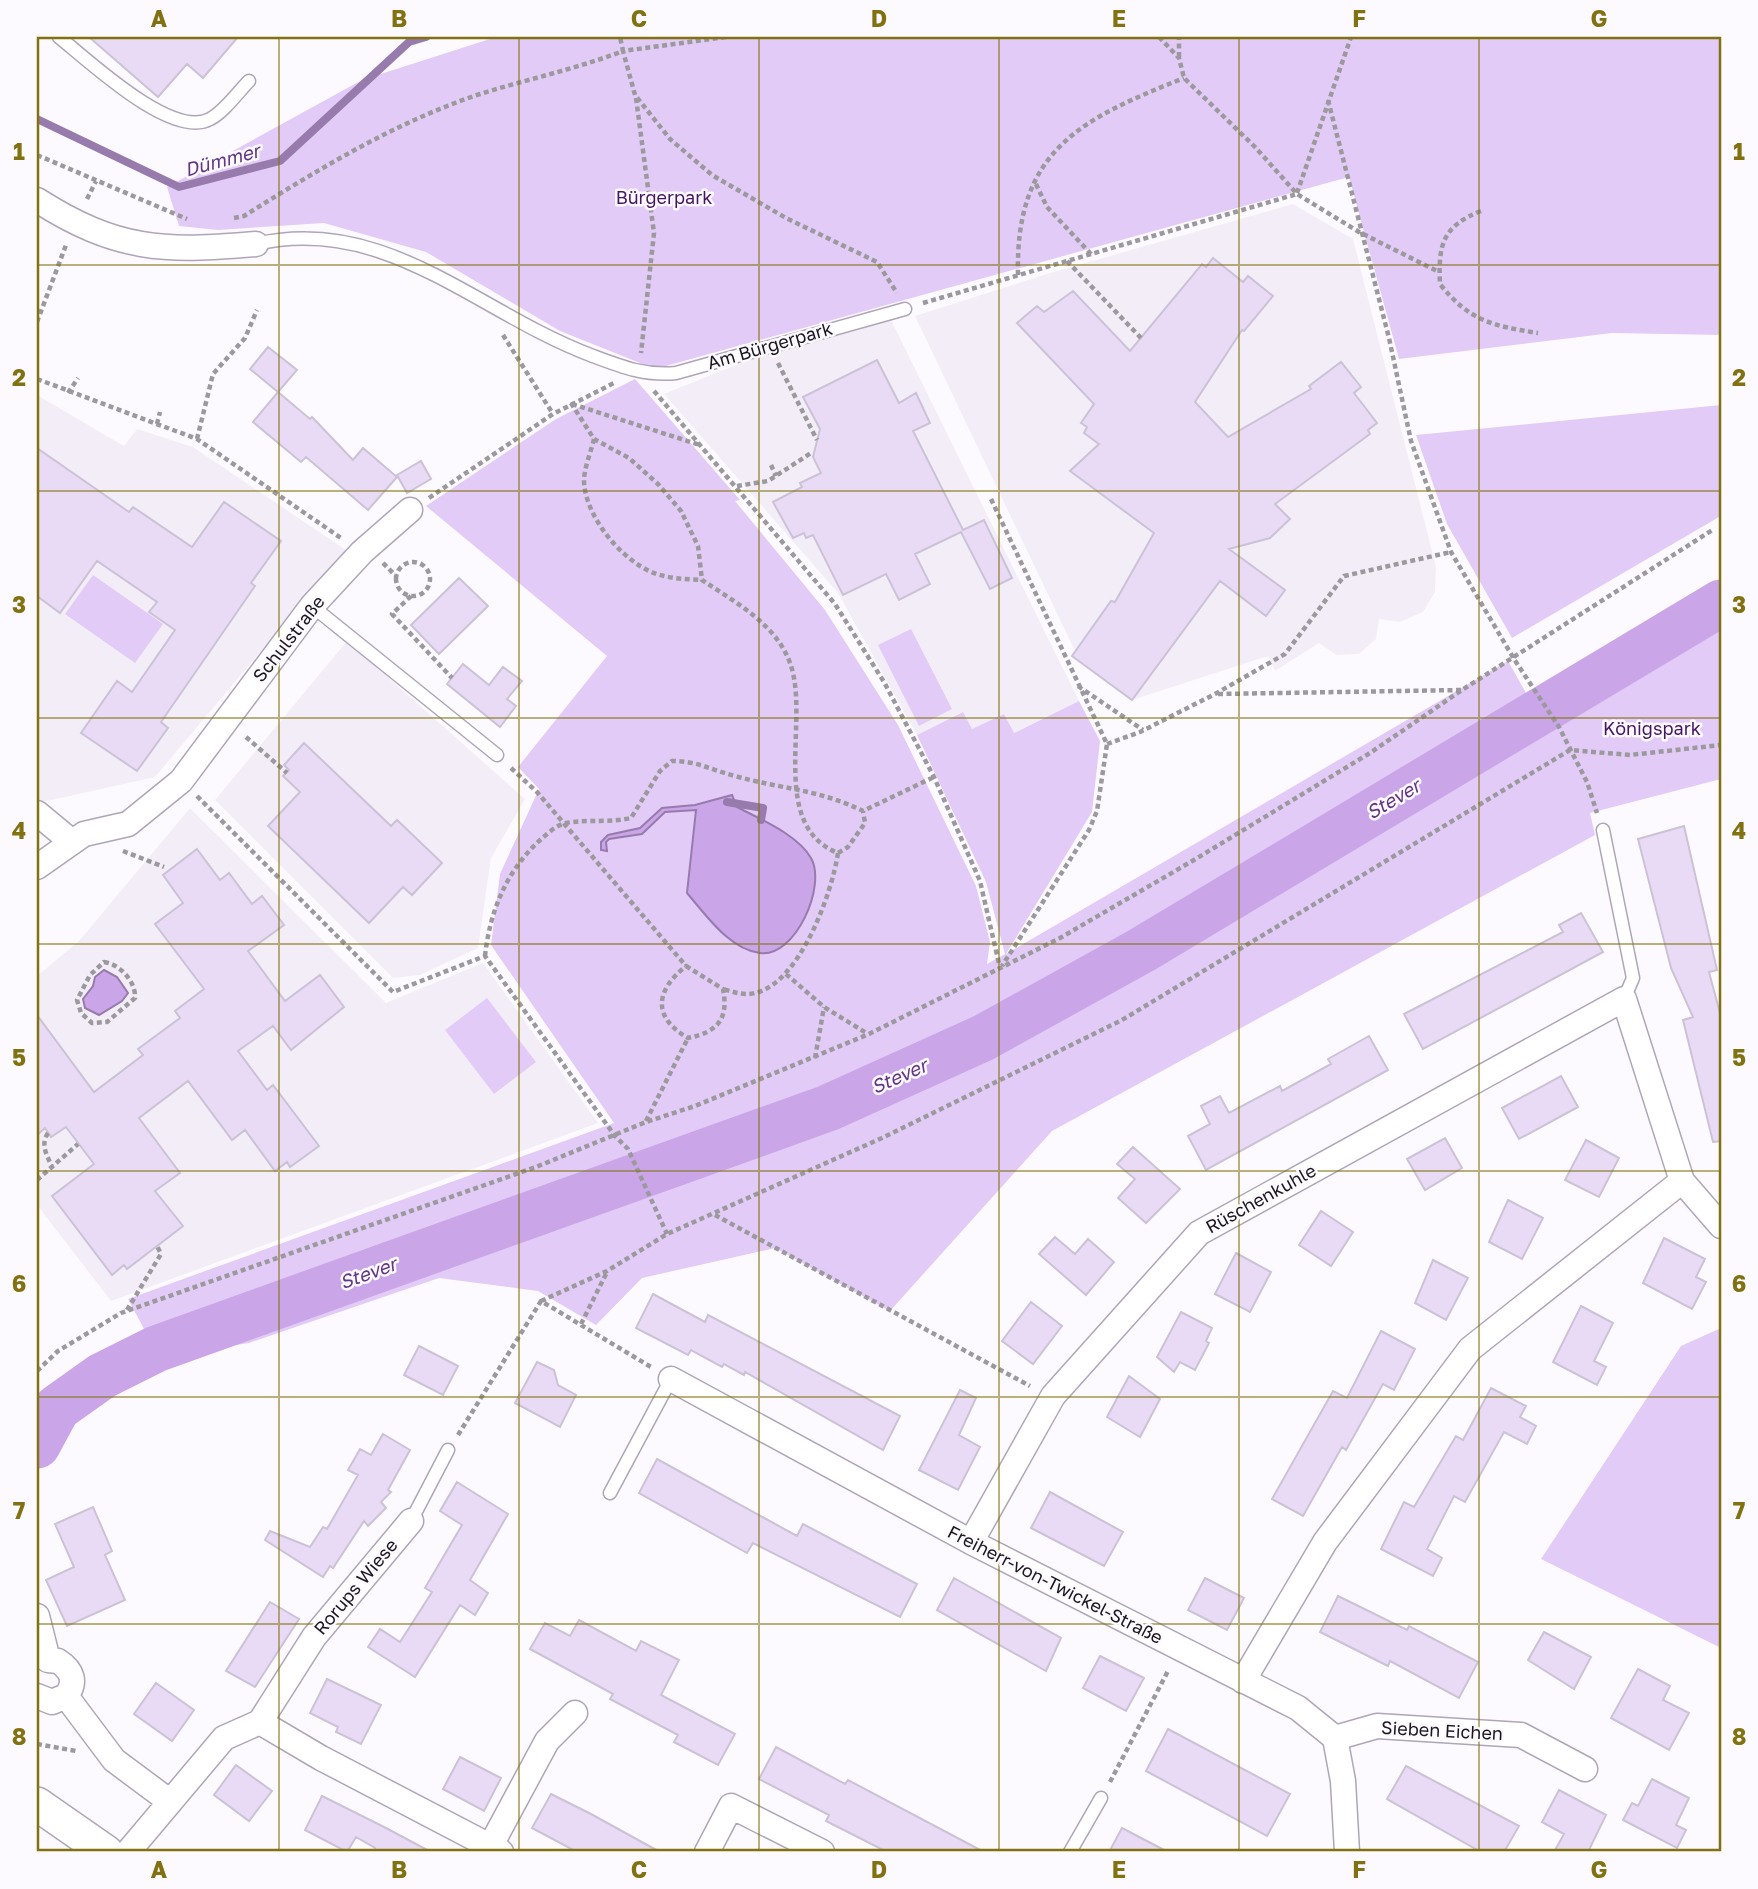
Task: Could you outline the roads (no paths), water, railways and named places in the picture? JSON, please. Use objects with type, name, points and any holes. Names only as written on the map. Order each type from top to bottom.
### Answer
[{"type":"street","points":[[37,200],[75,224],[113,239],[150,247],[188,250],[256,244]]},
{"type":"street","name":"Schulstraße","points":[[78,838],[128,824],[181,781],[312,606],[362,552],[410,510]]},
{"type":"street","points":[[37,813],[78,838],[37,867]]},
{"type":"street","points":[[1623,999],[1682,1181],[1721,1226]]},
{"type":"street","name":"Rüschenkuhle","points":[[971,1542],[1053,1396],[1199,1233],[1623,999]]},
{"type":"street","points":[[1243,1681],[1325,1542],[1470,1349],[1682,1181]]},
{"type":"street","name":"Freiherr-von-Twickel-Straße","points":[[671,1379],[971,1542],[1298,1708],[1335,1738]]},
{"type":"street","name":"Rorups Wiese","points":[[260,1722],[314,1637],[411,1521]]},
{"type":"street","points":[[37,1616],[43,1663],[58,1661],[71,1674],[72,1684],[66,1696],[52,1702],[37,1696]]},
{"type":"street","points":[[66,1696],[114,1760],[169,1801]]},
{"type":"street","points":[[128,1852],[224,1738],[260,1722],[321,1758],[496,1849],[547,1741],[575,1713]]},
{"type":"street","name":"Sieben Eichen","points":[[1335,1738],[1377,1727],[1521,1735],[1585,1769]]},
{"type":"street","points":[[1335,1738],[1343,1781],[1347,1852]]},
{"type":"street","points":[[37,1804],[106,1852]]},
{"type":"street","points":[[706,1852],[731,1806],[822,1852]]},
{"type":"lane","points":[[59,37],[148,105],[195,124],[211,119],[249,81]]},
{"type":"lane","name":"Am Bürgerpark","points":[[256,244],[289,236],[321,237],[373,249],[418,266],[555,342],[636,372],[656,375],[676,373],[905,309]]},
{"type":"lane","points":[[312,606],[497,754]]},
{"type":"lane","points":[[1603,830],[1633,978],[1623,999]]},
{"type":"lane","points":[[610,1493],[671,1379]]},
{"type":"lane","name":"Rorups Wiese","points":[[411,1521],[448,1450]]},
{"type":"lane","points":[[1070,1852],[1101,1798]]},
{"type":"waterway","name":"Dümmer","points":[[37,119],[179,187],[280,161],[409,42],[426,37]]},
{"type":"waterway","name":"Stever","points":[[37,1445],[57,1408],[102,1376],[156,1349],[828,1108],[983,1038],[1142,950],[1721,603]]},
{"type":"waterway","points":[[727,802],[763,808],[761,820]]},
{"type":"park label","name":"Bürgerpark","points":[[664,198]]},
{"type":"park label","name":"Königspark","points":[[1652,729]]}]
